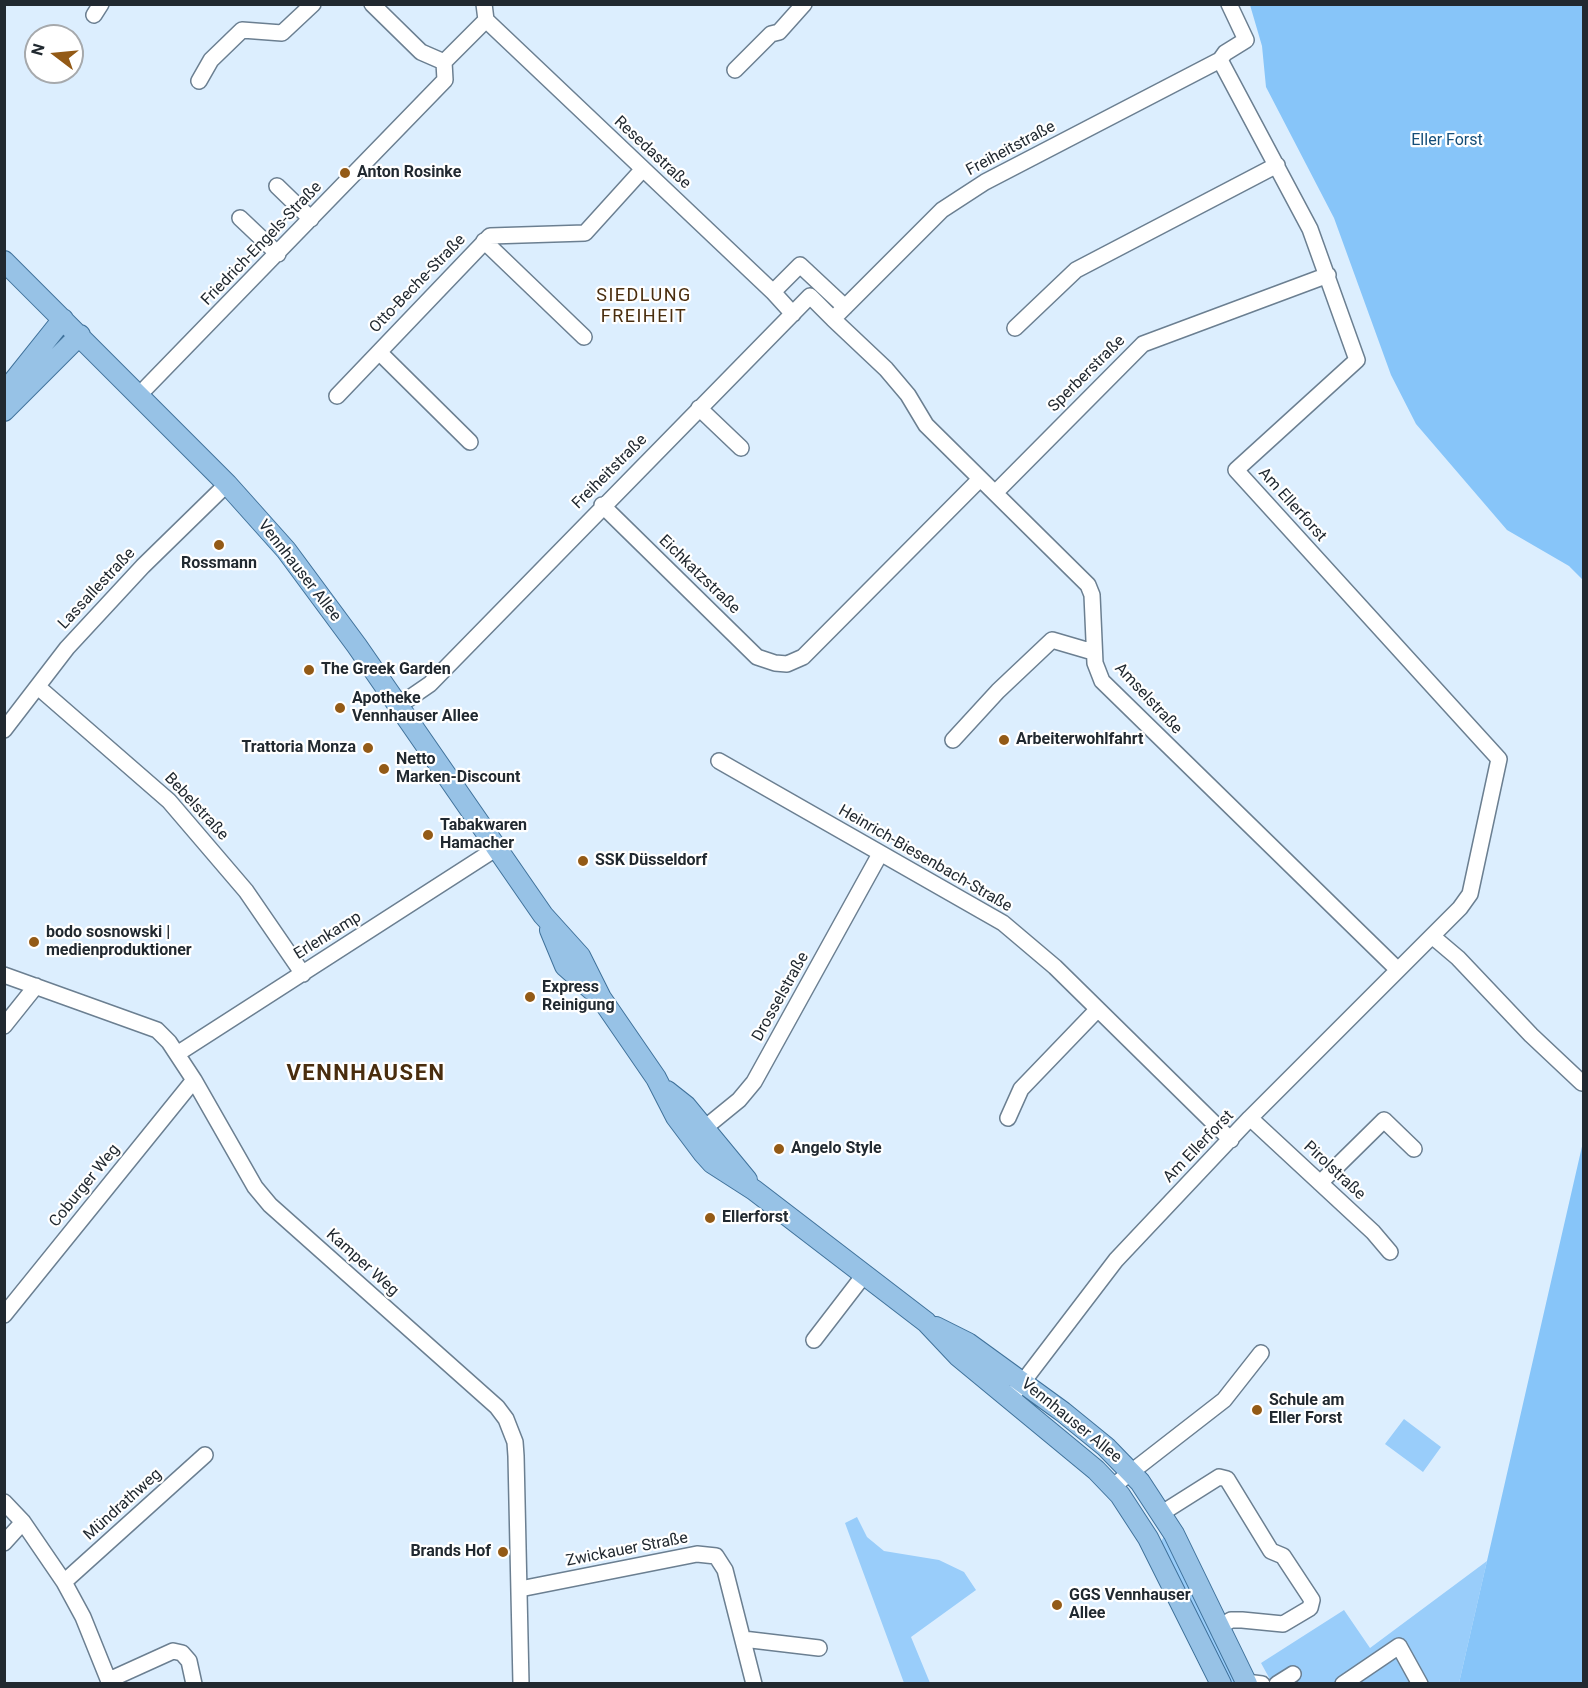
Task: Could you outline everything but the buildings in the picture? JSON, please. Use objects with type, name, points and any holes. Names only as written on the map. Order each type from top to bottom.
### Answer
[{"type":"main road","name":"Vennhauser Allee","points":[[4,261],[228,484],[286,550],[398,706],[546,920],[580,956],[601,998],[662,1086],[676,1117],[698,1134],[754,1190],[926,1322],[958,1356],[1084,1458],[1112,1487],[1138,1520],[1154,1548],[1221,1683]]},
{"type":"main road","points":[[4,393],[63,319]]},
{"type":"main road","points":[[4,411],[80,335]]},
{"type":"main road","name":"Vennhauser Allee","points":[[926,1322],[968,1343],[1022,1382],[1083,1427],[1131,1472],[1162,1513],[1219,1627],[1252,1683]]},
{"type":"street","points":[[199,81],[212,60],[242,30],[282,33],[313,4]]},
{"type":"street","points":[[372,4],[421,52],[444,62]]},
{"type":"street","points":[[735,70],[771,34],[778,32],[804,4]]},
{"type":"street","name":"Freiheitstraße","points":[[398,706],[430,684],[810,296],[833,319],[942,210],[985,182],[1220,60],[1225,53],[1246,40],[1229,4]]},
{"type":"street","name":"Friedrich-Engels-Straße","points":[[140,395],[445,80],[444,62],[485,12]]},
{"type":"street","name":"Resedastraße","points":[[485,12],[793,314]]},
{"type":"street","name":"Am Ellerforst","points":[[1010,1398],[1116,1260],[1251,1118],[1460,908],[1470,894],[1498,759],[1236,470],[1357,360],[1310,229],[1220,60]]},
{"type":"street","points":[[1015,328],[1076,270],[1277,165]]},
{"type":"street","name":"Otto-Beche-Straße","points":[[337,396],[490,236],[585,232],[643,169]]},
{"type":"street","points":[[277,186],[311,219]]},
{"type":"street","points":[[240,218],[278,254]]},
{"type":"street","name":"Otto-Beche-Straße","points":[[484,241],[584,337]]},
{"type":"street","points":[[773,292],[800,265],[845,307]]},
{"type":"street","name":"Sperberstraße","points":[[995,493],[1143,344],[1328,274]]},
{"type":"street","name":"Amselstraße","points":[[833,319],[886,369],[908,395],[926,425],[1088,585],[1092,595],[1094,652],[1102,681],[1398,970]]},
{"type":"street","name":"Otto-Beche-Straße","points":[[378,352],[470,442]]},
{"type":"street","points":[[699,408],[741,447]]},
{"type":"street","name":"Eichkatzstraße","points":[[602,506],[758,657],[775,663],[787,664],[803,657],[980,479]]},
{"type":"street","name":"Lassallestraße","points":[[4,730],[67,648],[143,566],[228,484]]},
{"type":"street","points":[[953,740],[998,691],[1052,640],[1094,652]]},
{"type":"street","name":"Bebelstraße","points":[[38,687],[169,801],[246,891],[303,974]]},
{"type":"street","name":"Heinrich-Biesenbach-Straße","points":[[719,760],[1004,923],[1055,967],[1231,1140]]},
{"type":"street","name":"Erlenkamp","points":[[177,1054],[497,848]]},
{"type":"street","name":"Drosselstraße","points":[[698,1134],[747,1092],[754,1082],[880,854]]},
{"type":"street","points":[[1432,936],[1458,958],[1531,1035],[1582,1083]]},
{"type":"street","name":"Kamper Weg","points":[[4,975],[157,1030],[177,1054],[194,1080],[255,1187],[270,1205],[497,1407],[506,1419],[515,1442],[516,1456],[521,1683]]},
{"type":"street","points":[[4,1026],[36,986]]},
{"type":"street","points":[[1008,1118],[1021,1089],[1097,1010]]},
{"type":"street","name":"Coburger Weg","points":[[4,1315],[194,1080]]},
{"type":"street","name":"Pirolstraße","points":[[1251,1118],[1373,1232],[1390,1252]]},
{"type":"street","points":[[1320,1183],[1384,1120],[1414,1149]]},
{"type":"street","points":[[814,1340],[864,1275]]},
{"type":"street","points":[[1112,1487],[1224,1400],[1261,1353]]},
{"type":"street","name":"Mündrathweg","points":[[64,1582],[205,1455]]},
{"type":"street","points":[[1162,1513],[1219,1478],[1227,1479],[1270,1551],[1283,1556],[1312,1600],[1310,1608],[1283,1624],[1231,1620],[1219,1627]]},
{"type":"street","points":[[4,1502],[23,1522],[64,1582],[109,1682],[173,1651],[182,1653],[189,1661],[194,1683]]},
{"type":"street","points":[[4,1543],[23,1522]]},
{"type":"street","name":"Zwickauer Straße","points":[[520,1590],[696,1554],[710,1554],[722,1563],[754,1683]]},
{"type":"street","points":[[742,1639],[819,1648]]},
{"type":"street","points":[[1343,1683],[1399,1646],[1420,1683]]},
{"type":"street","points":[[1277,1683],[1293,1674]]},
{"type":"shaded area","points":[[1404,1419],[1441,1447],[1423,1472],[1385,1444]]},
{"type":"shaded area","points":[[857,1517],[867,1537],[884,1551],[939,1560],[964,1572],[976,1590],[911,1637],[930,1683],[904,1683],[845,1523]]},
{"type":"shaded area","points":[[1164,1536],[1238,1683],[1230,1683],[1161,1542]]},
{"type":"shaded area","points":[[1487,1561],[1459,1683],[1272,1683],[1261,1663],[1344,1610],[1370,1648]]},
{"type":"green space","name":"Eller Forst","points":[[1250,5],[1583,5],[1583,580],[1569,566],[1507,530],[1416,424],[1391,375],[1334,218],[1266,87],[1262,46]]},
{"type":"green space","points":[[1583,1142],[1583,1683],[1459,1683],[1539,1334]]},
{"type":"place","name":"Anton Rosinke","points":[[345,173]]},
{"type":"place","name":"Rossmann","points":[[219,545]]},
{"type":"place","name":"The Greek Garden","points":[[309,670]]},
{"type":"place","name":"Apotheke Vennhauser Allee","points":[[340,708]]},
{"type":"place","name":"Arbeiterwohlfahrt","points":[[1004,740]]},
{"type":"place","name":"Trattoria Monza","points":[[368,748]]},
{"type":"place","name":"Netto Marken-Discount","points":[[384,769]]},
{"type":"place","name":"Tabakwaren Hamacher","points":[[428,835]]},
{"type":"place","name":"SSK Düsseldorf","points":[[583,861]]},
{"type":"place","name":"bodo sosnowski | medienproduktioner","points":[[34,942]]},
{"type":"place","name":"Express Reinigung","points":[[530,997]]},
{"type":"place","name":"Angelo Style","points":[[779,1149]]},
{"type":"place","name":"Ellerforst","points":[[710,1218]]},
{"type":"place","name":"Schule am Eller Forst","points":[[1257,1410]]},
{"type":"place","name":"Brands Hof","points":[[503,1552]]},
{"type":"place","name":"GGS Vennhauser Allee","points":[[1057,1605]]},
{"type":"district","name":"SIEDLUNG FREIHEIT","points":[[644,306]]},
{"type":"district","name":"VENNHAUSEN","points":[[366,1074]]}]
